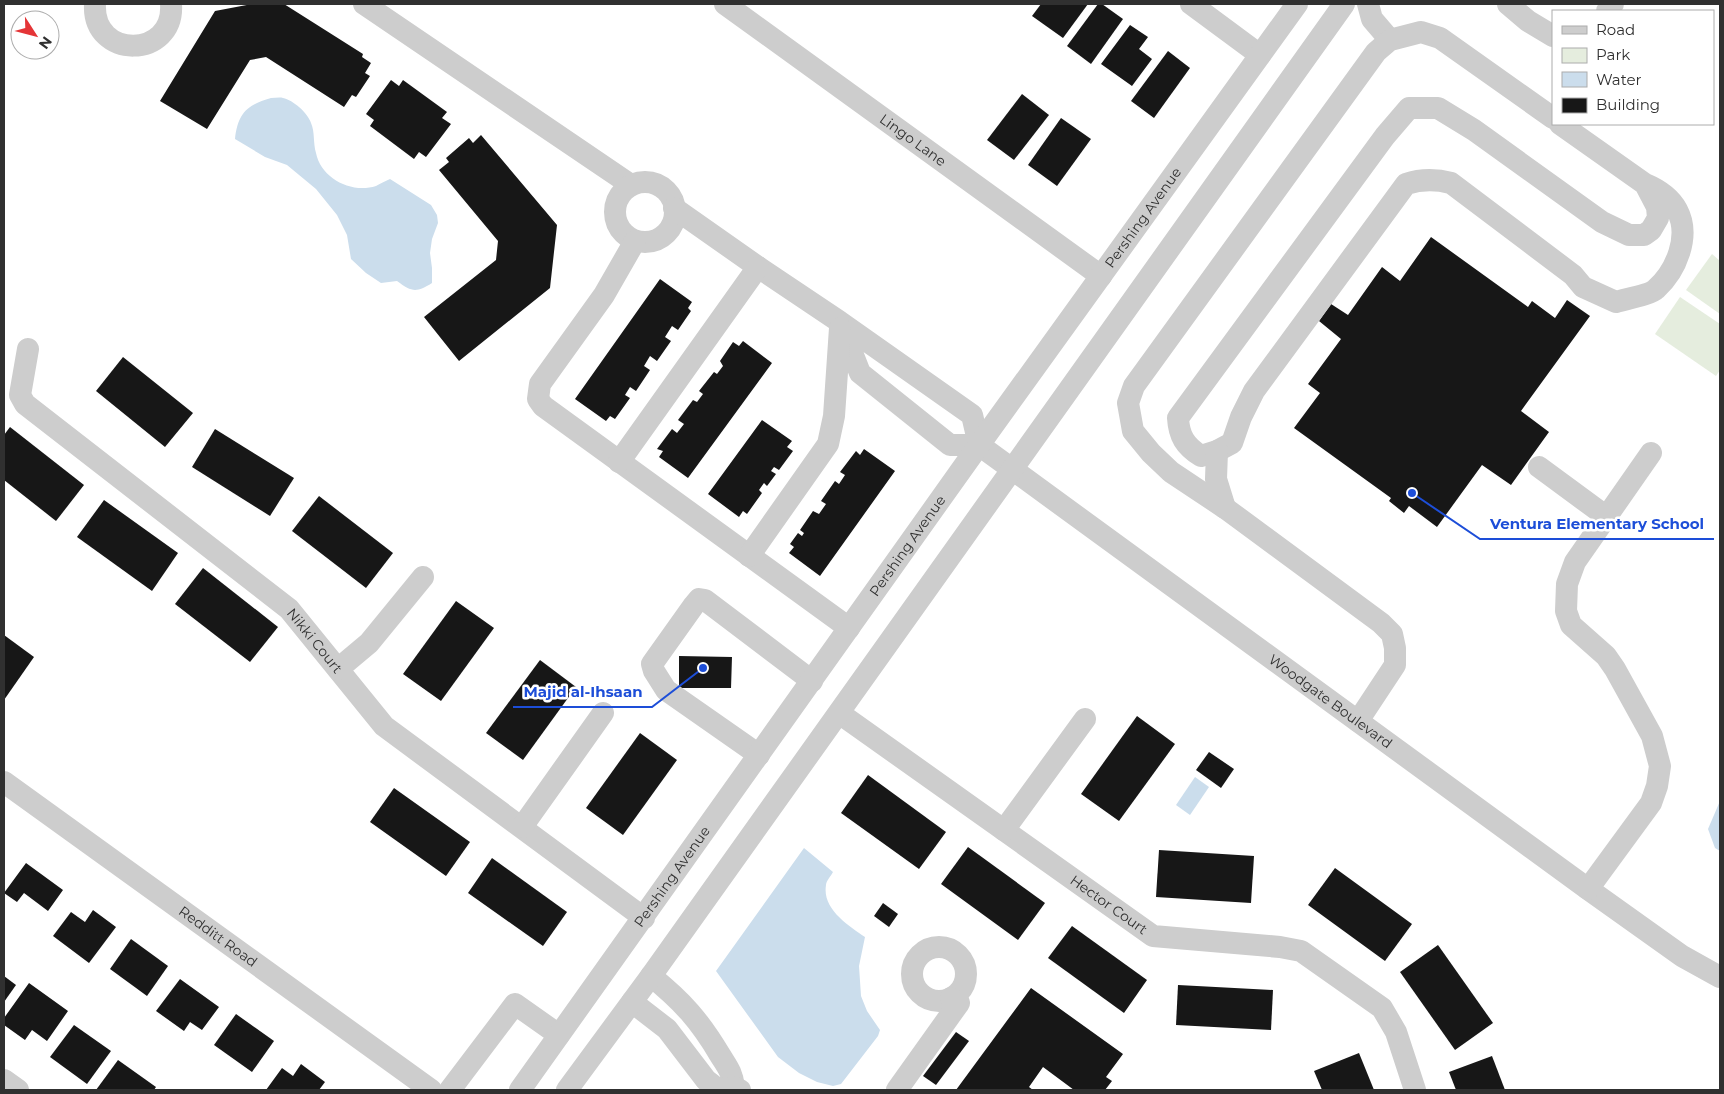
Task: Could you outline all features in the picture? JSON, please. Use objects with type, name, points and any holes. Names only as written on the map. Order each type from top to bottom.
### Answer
[{"type":"street","points":[[96,4],[95,12],[98,24],[116,42],[127,46],[140,46],[152,42],[161,34],[168,23],[172,11],[171,4]]},
{"type":"street","points":[[364,4],[631,185]]},
{"type":"street","name":"Lingo Lane","points":[[725,4],[1101,276]]},
{"type":"street","points":[[1191,4],[1260,54]]},
{"type":"street","name":"Pershing Avenue","points":[[520,1090],[979,445],[1297,4]]},
{"type":"street","points":[[567,1090],[652,976],[1344,4]]},
{"type":"street","points":[[1368,4],[1372,19],[1390,40]]},
{"type":"street","points":[[1508,4],[1528,21],[1552,35]]},
{"type":"street","points":[[1358,721],[1395,664],[1395,648],[1392,634],[1382,623],[1225,508],[1171,472],[1151,453],[1133,430],[1128,403],[1134,386],[1376,52],[1390,40],[1421,32],[1440,38],[1552,117]]},
{"type":"street","points":[[1561,125],[1645,184],[1660,191],[1677,208],[1683,236],[1676,264],[1655,291],[1616,302],[1583,287],[1573,275],[1451,184],[1440,180],[1416,181],[1406,184],[1254,391],[1241,417],[1232,444],[1200,456],[1190,449],[1179,431],[1178,418],[1386,136],[1409,108],[1438,108],[1474,130],[1602,222],[1630,235],[1644,235],[1651,230],[1658,218],[1657,207],[1645,184]]},
{"type":"street","points":[[640,182],[650,182],[659,185],[667,191],[672,199],[674,208],[674,218],[670,228],[664,235],[655,240],[645,242],[635,241],[626,236],[619,228],[615,219],[614,209],[617,199],[623,190],[640,182]]},
{"type":"street","points":[[674,208],[840,322],[972,416],[979,445],[950,445],[860,373],[840,322]]},
{"type":"street","points":[[635,241],[604,295],[540,384],[538,399],[543,406],[619,462],[849,628]]},
{"type":"street","points":[[619,462],[758,267]]},
{"type":"street","points":[[749,556],[828,444],[834,416],[840,322]]},
{"type":"street","name":"Nikki Court","points":[[28,348],[20,394],[25,404],[289,609],[384,726],[644,918]]},
{"type":"street","name":"Woodgate Boulevard","points":[[979,445],[1588,889],[1682,956],[1720,977]]},
{"type":"street","points":[[1217,451],[1216,479],[1225,508]]},
{"type":"street","points":[[1588,889],[1651,803],[1657,786],[1660,766],[1652,736],[1615,669],[1606,656],[1571,624],[1566,611],[1567,584],[1575,562],[1651,453]]},
{"type":"street","points":[[1539,466],[1607,517]]},
{"type":"street","points":[[338,670],[369,643],[423,577]]},
{"type":"street","points":[[759,755],[666,690],[654,671],[652,664],[683,620],[699,599],[705,600],[812,681]]},
{"type":"street","name":"Hector Court","points":[[839,712],[1153,936],[1301,951],[1382,1008],[1396,1032],[1415,1090]]},
{"type":"street","points":[[522,828],[603,713]]},
{"type":"street","points":[[1004,830],[1085,719]]},
{"type":"street","name":"Redditt Road","points":[[4,782],[431,1090]]},
{"type":"street","name":"Woodgate Boulevard","points":[[1682,956],[1720,996]]},
{"type":"street","points":[[632,1002],[667,1028],[706,1080],[715,1087],[722,1089],[737,1088],[733,1074],[706,1032],[678,998],[652,976]]},
{"type":"street","points":[[897,1090],[959,1003],[951,998]]},
{"type":"street","points":[[450,1090],[515,1004],[559,1034]]},
{"type":"street","points":[[683,1048],[706,1032]]},
{"type":"street","points":[[4,1080],[18,1090]]},
{"type":"green space","points":[[1712,254],[1720,261],[1720,314],[1686,290]]},
{"type":"green space","points":[[1680,297],[1720,324],[1720,370],[1716,376],[1655,334]]},
{"type":"water","points":[[271,98],[287,99],[307,115],[312,126],[319,162],[324,170],[338,182],[347,186],[366,188],[376,186],[390,179],[431,205],[437,215],[438,223],[432,239],[430,253],[432,283],[414,290],[397,281],[381,283],[366,273],[351,259],[347,235],[337,215],[316,189],[287,165],[265,157],[235,139],[241,116],[245,111]]},
{"type":"water","points":[[1195,777],[1209,787],[1190,815],[1176,805]]},
{"type":"water","points":[[1720,801],[1720,851],[1715,848],[1708,829]]},
{"type":"water","points":[[804,848],[833,872],[826,885],[828,902],[832,909],[844,922],[865,937],[859,966],[861,996],[867,1011],[880,1030],[878,1036],[841,1084],[833,1086],[817,1082],[799,1073],[778,1057],[716,971]]},
{"type":"building","points":[[252,4],[284,4],[363,54],[362,57],[371,63],[365,73],[370,76],[356,97],[352,95],[344,107],[266,57],[250,60],[207,129],[160,101],[215,11]]},
{"type":"building","points":[[1041,4],[1088,4],[1063,38],[1032,16]]},
{"type":"building","points":[[1098,4],[1102,4],[1123,19],[1091,64],[1067,46]]},
{"type":"building","points":[[1130,25],[1148,37],[1139,49],[1152,59],[1132,86],[1101,64]]},
{"type":"building","points":[[1168,51],[1190,68],[1154,118],[1131,101]]},
{"type":"building","points":[[391,80],[399,86],[403,80],[447,112],[442,118],[451,124],[426,157],[419,152],[414,159],[370,126],[374,120],[366,114]]},
{"type":"building","points":[[1022,94],[1049,115],[1014,160],[987,140]]},
{"type":"building","points":[[1061,118],[1091,139],[1057,186],[1028,165]]},
{"type":"building","points":[[481,135],[557,225],[550,288],[459,361],[424,317],[496,260],[498,241],[439,170],[449,162],[446,158],[469,138],[473,143]]},
{"type":"building","points":[[1431,237],[1528,307],[1532,301],[1555,318],[1567,300],[1590,316],[1521,411],[1549,432],[1511,485],[1482,465],[1437,527],[1409,506],[1404,513],[1389,501],[1391,498],[1294,428],[1320,393],[1308,384],[1341,339],[1319,321],[1331,304],[1348,315],[1382,267],[1400,281]]},
{"type":"building","points":[[660,279],[692,302],[688,308],[691,311],[678,330],[672,326],[665,337],[671,341],[657,361],[650,356],[644,366],[650,370],[636,391],[630,387],[625,395],[630,398],[615,419],[610,416],[606,421],[575,399]]},
{"type":"building","points":[[743,341],[772,363],[688,478],[659,457],[663,451],[657,449],[672,429],[677,433],[684,424],[678,420],[693,400],[697,402],[703,394],[699,391],[714,372],[717,374],[723,366],[720,361],[733,342],[739,346]]},
{"type":"building","points":[[123,357],[193,413],[165,447],[96,391]]},
{"type":"building","points":[[762,420],[792,441],[787,447],[793,451],[779,470],[774,467],[771,471],[776,474],[767,486],[764,483],[759,490],[762,493],[747,514],[743,511],[739,517],[708,494]]},
{"type":"building","points":[[10,427],[84,485],[56,521],[4,480],[4,435]]},
{"type":"building","points":[[215,429],[294,478],[270,516],[192,467]]},
{"type":"building","points":[[864,449],[895,471],[820,576],[789,553],[794,547],[790,544],[798,533],[802,536],[804,533],[800,530],[813,511],[819,514],[826,504],[821,501],[835,481],[839,484],[845,475],[840,472],[856,451],[860,455]]},
{"type":"building","points":[[319,496],[393,553],[366,588],[292,531]]},
{"type":"building","points":[[104,500],[178,553],[152,591],[77,537]]},
{"type":"building","points":[[203,568],[278,627],[250,662],[175,604]]},
{"type":"building","points":[[456,601],[494,628],[441,701],[403,674]]},
{"type":"building","points":[[4,635],[34,657],[4,700]]},
{"type":"building","points":[[679,656],[732,657],[731,688],[679,688]]},
{"type":"building","points":[[540,660],[576,687],[523,760],[486,733]]},
{"type":"building","points":[[1137,716],[1175,744],[1119,821],[1081,794]]},
{"type":"building","points":[[640,733],[677,760],[623,835],[586,808]]},
{"type":"building","points":[[1209,752],[1234,769],[1221,788],[1196,770]]},
{"type":"building","points":[[868,775],[946,832],[919,869],[841,813]]},
{"type":"building","points":[[394,788],[470,842],[446,876],[370,822]]},
{"type":"building","points":[[968,847],[1045,903],[1018,940],[941,884]]},
{"type":"building","points":[[1159,850],[1254,856],[1251,903],[1156,897]]},
{"type":"building","points":[[492,858],[567,912],[543,946],[468,893]]},
{"type":"building","points":[[26,863],[63,890],[48,911],[24,893],[17,902],[4,893]]},
{"type":"building","points":[[1335,868],[1412,924],[1385,961],[1308,905]]},
{"type":"building","points":[[883,903],[898,914],[889,927],[874,916]]},
{"type":"building","points":[[93,910],[116,927],[89,963],[53,936],[71,912],[85,922]]},
{"type":"building","points":[[1072,926],[1147,980],[1124,1013],[1048,958]]},
{"type":"building","points":[[131,939],[168,966],[147,996],[110,969]]},
{"type":"building","points":[[1438,945],[1493,1023],[1455,1050],[1400,972]]},
{"type":"building","points":[[4,976],[16,985],[4,1002]]},
{"type":"building","points":[[180,979],[219,1007],[202,1030],[190,1022],[184,1031],[156,1011]]},
{"type":"building","points":[[29,983],[68,1011],[47,1041],[32,1030],[25,1040],[4,1025],[4,1018]]},
{"type":"building","points":[[1178,985],[1273,990],[1271,1030],[1176,1025]]},
{"type":"building","points":[[1031,988],[1123,1054],[1106,1077],[1112,1081],[1105,1090],[1074,1090],[1043,1067],[1029,1087],[1033,1090],[956,1090]]},
{"type":"building","points":[[236,1014],[274,1041],[252,1072],[214,1045]]},
{"type":"building","points":[[74,1025],[111,1051],[87,1084],[50,1057]]},
{"type":"building","points":[[956,1032],[969,1041],[936,1085],[923,1076]]},
{"type":"building","points":[[1359,1053],[1374,1090],[1322,1090],[1314,1071]]},
{"type":"building","points":[[1492,1056],[1505,1090],[1456,1090],[1449,1072]]},
{"type":"building","points":[[118,1060],[156,1087],[154,1090],[96,1090]]},
{"type":"building","points":[[301,1064],[325,1082],[319,1090],[266,1090],[282,1068],[293,1076]]},
{"type":"place","name":"Ventura Elementary School","points":[[1412,493]]},
{"type":"place","name":"Majid al-Ihsaan","points":[[703,668]]}]
